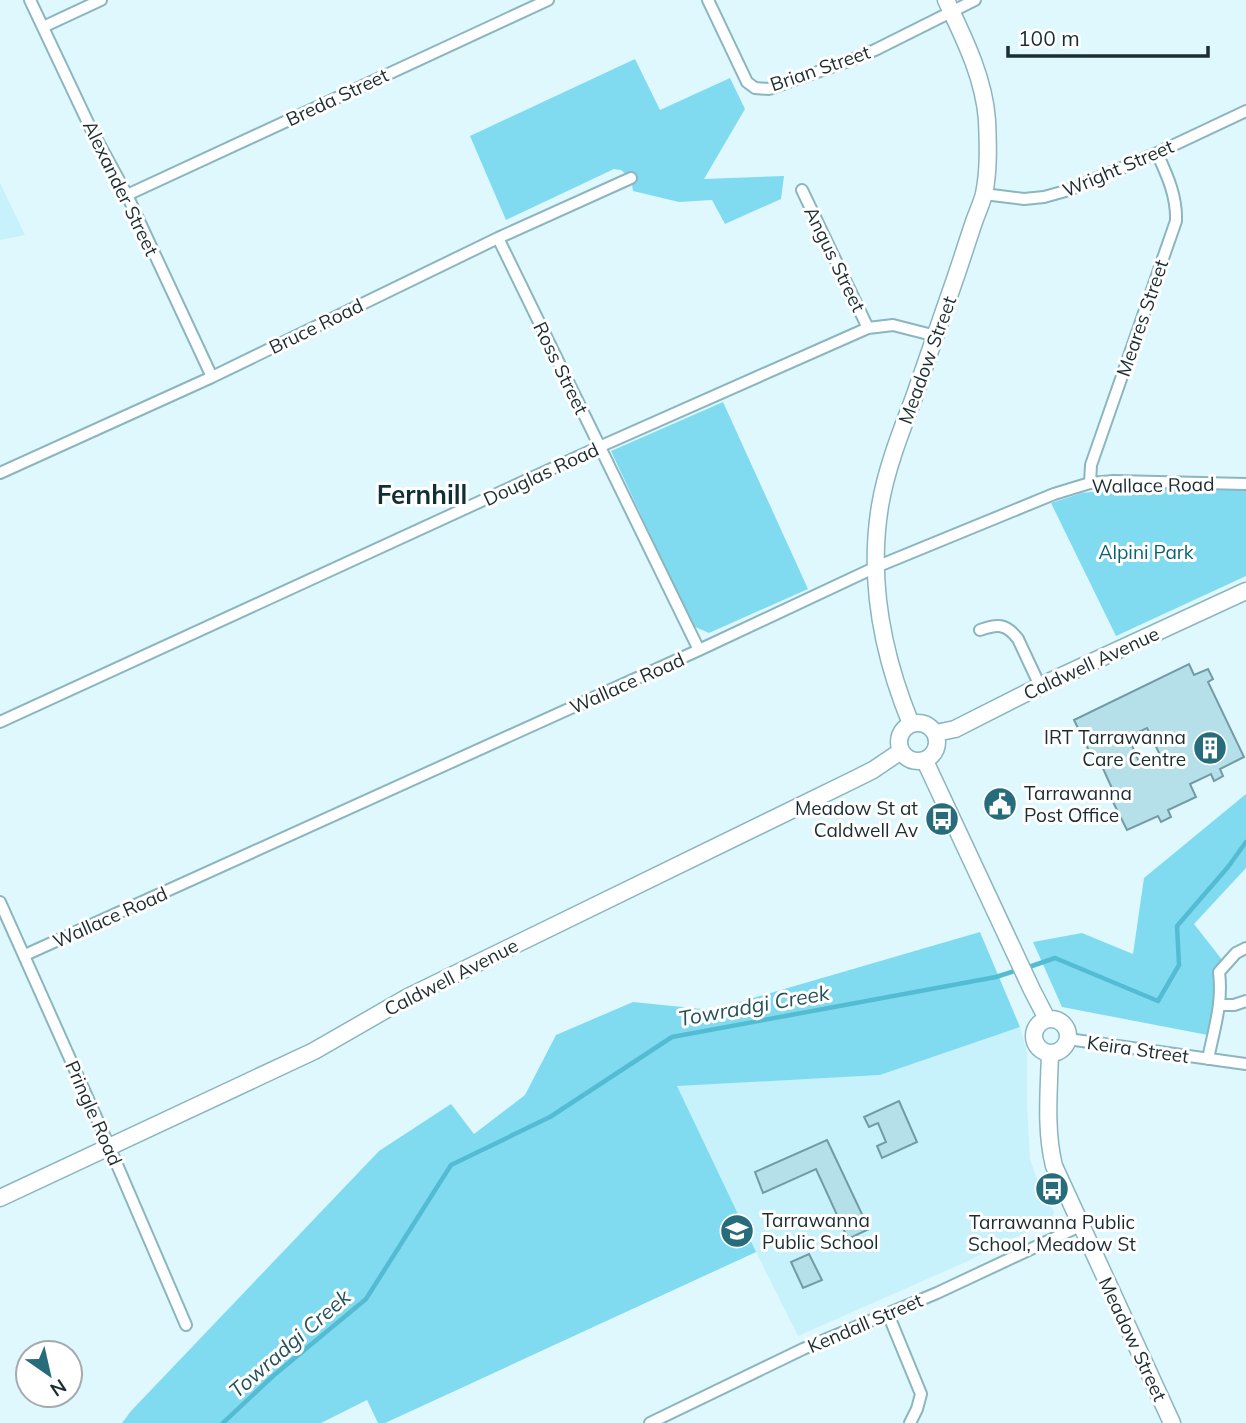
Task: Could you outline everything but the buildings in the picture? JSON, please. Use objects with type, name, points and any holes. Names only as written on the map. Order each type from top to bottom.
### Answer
[{"type":"main road","name":"Meadow Street","points":[[911,724],[890,663],[878,603],[876,567],[880,503],[902,429],[984,194],[988,159],[984,99],[969,51],[948,6]]},
{"type":"main road","name":"Caldwell Avenue","points":[[936,733],[955,729],[1040,686],[1246,591]]},
{"type":"main road","points":[[923,723],[936,733],[936,752],[925,761],[911,760],[901,751],[900,737],[911,724],[923,723]]},
{"type":"main road","name":"Caldwell Avenue","points":[[0,1198],[314,1051],[408,997],[853,780],[901,751]]},
{"type":"main road","points":[[925,761],[1046,1019]]},
{"type":"main road","points":[[1046,1019],[1058,1019],[1068,1031],[1065,1047],[1060,1051],[1050,1053],[1039,1048],[1034,1037],[1037,1026],[1046,1019]]},
{"type":"main road","name":"Meadow Street","points":[[1050,1053],[1050,1151],[1058,1176],[1172,1423]]},
{"type":"street","name":"Alexander Street","points":[[30,0],[90,127],[127,195],[212,377]]},
{"type":"street","points":[[43,27],[101,0]]},
{"type":"street","name":"Breda Street","points":[[127,195],[548,0]]},
{"type":"street","name":"Brian Street","points":[[708,0],[747,82],[755,88],[769,89],[875,50],[948,6],[975,0]]},
{"type":"street","name":"Wright Street","points":[[984,194],[1024,199],[1069,190],[1246,111]]},
{"type":"street","name":"Meares Street","points":[[1090,483],[1091,465],[1176,221],[1174,195],[1157,153]]},
{"type":"street","name":"Bruce Road","points":[[0,473],[212,377],[498,238],[631,178]]},
{"type":"street","name":"Angus Street","points":[[802,190],[868,328]]},
{"type":"street","name":"Ross Street","points":[[498,238],[699,650]]},
{"type":"street","name":"Douglas Road","points":[[0,722],[599,447],[868,328],[893,325],[936,336]]},
{"type":"street","name":"Wallace Road","points":[[25,955],[876,567],[1054,494],[1090,483],[1114,481],[1246,484]]},
{"type":"street","points":[[980,630],[999,626],[1013,633],[1040,686]]},
{"type":"street","name":"Pringle Road","points":[[0,902],[186,1325]]},
{"type":"street","name":"Keira Street","points":[[1209,1059],[1220,1005],[1219,972],[1236,953],[1246,948]]},
{"type":"street","points":[[1220,1005],[1234,1005],[1246,1001]]},
{"type":"street","name":"Keira Street","points":[[1068,1039],[1246,1064]]},
{"type":"street","name":"Kendall Street","points":[[650,1423],[803,1349],[977,1275],[1080,1226]]},
{"type":"street","points":[[888,1314],[921,1394],[910,1423]]},
{"type":"shaded area","points":[[0,183],[25,235],[0,240]]},
{"type":"shaded area","name":"Tarrawanna Public School","points":[[1020,1027],[1027,1053],[1030,1159],[1054,1212],[1052,1219],[968,1261],[798,1336],[756,1252],[385,1423],[378,1423],[676,1085],[880,1075]]},
{"type":"green space","points":[[635,59],[660,110],[730,78],[745,109],[704,179],[784,176],[781,199],[725,224],[712,200],[679,202],[633,191],[631,178],[621,170],[614,169],[506,220],[470,136]]},
{"type":"green space","points":[[723,402],[808,589],[709,633],[693,626],[611,451]]},
{"type":"green space","name":"Alpini Park","points":[[1125,488],[1246,490],[1246,576],[1116,636],[1051,503],[1082,493]]},
{"type":"green space","points":[[1246,794],[1246,868],[1194,924],[1223,961],[1213,1036],[1062,1007],[1033,942],[1082,933],[1133,954],[1144,878]]},
{"type":"green space","points":[[980,932],[1020,1027],[880,1075],[677,1086],[756,1252],[385,1423],[378,1423],[367,1400],[321,1423],[122,1423],[379,1151],[451,1104],[474,1134],[525,1095],[556,1035],[633,1002],[712,1010]]},
{"type":"waterway","name":"Towradgi Creek","points":[[1026,968],[1055,958],[1158,1001],[1179,965],[1177,926],[1246,842]]},
{"type":"waterway","name":"Towradgi Creek","points":[[223,1423],[273,1376],[366,1299],[451,1165],[550,1117],[672,1037],[996,977],[1018,970]]},
{"type":"place","name":"IRT Tarrawanna Care Centre","points":[[1210,748]]},
{"type":"place","name":"Tarrawanna Post Office","points":[[1000,804]]},
{"type":"place","name":"Meadow St at Caldwell Av","points":[[942,819]]},
{"type":"place","name":"Tarrawanna Public School, Meadow St","points":[[1052,1189]]},
{"type":"place","name":"Tarrawanna Public School","points":[[737,1231]]},
{"type":"district","name":"Fernhill","points":[[422,495]]}]
